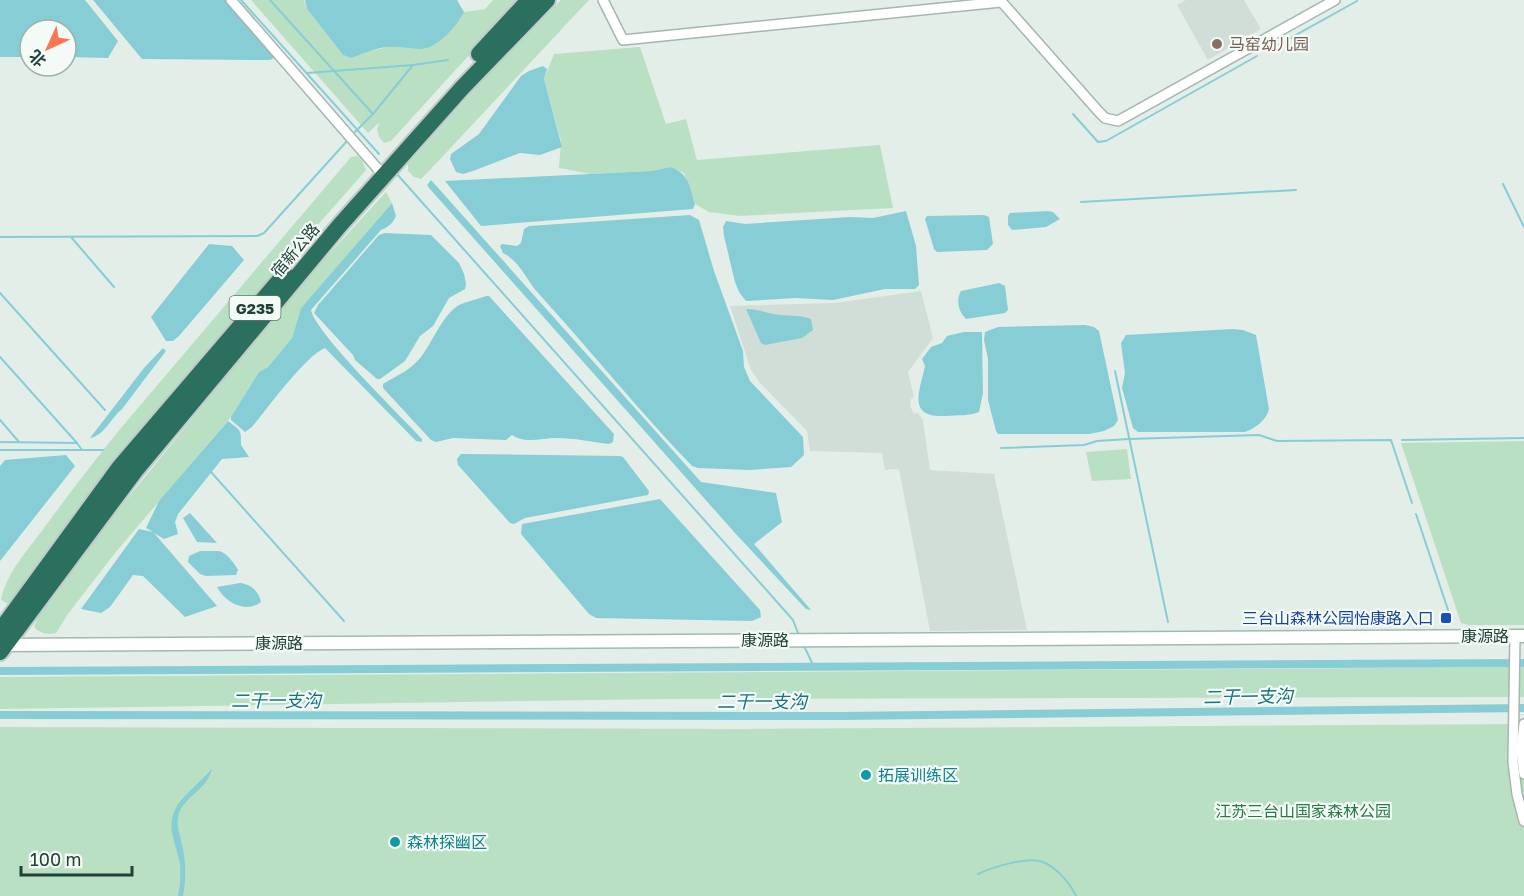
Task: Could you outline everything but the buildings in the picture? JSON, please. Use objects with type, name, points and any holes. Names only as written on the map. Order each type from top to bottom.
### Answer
[{"type":"highway","name":"宿新公路","points":[[381,171],[417,121],[529,0]]},
{"type":"highway","name":"宿新公路","points":[[2,643],[119,468],[381,171],[547,0]]},
{"type":"street","points":[[231,0],[381,171]]},
{"type":"street","points":[[603,0],[622,40],[1001,1],[1099,112],[1105,118],[1118,121],[1335,0]]},
{"type":"street","points":[[1519,636],[1516,654],[1513,762],[1517,794],[1524,821]]},
{"type":"street","name":"康源路","points":[[2,643],[1519,636]]},
{"type":"street","points":[[1524,724],[1521,750],[1524,774]]},
{"type":"shaded area","name":"马窑幼儿园","points":[[1186,0],[1244,0],[1261,29],[1208,60],[1177,5]]},
{"type":"shaded area","points":[[921,291],[933,338],[908,372],[914,397],[911,399],[910,406],[914,414],[918,413],[923,420],[930,470],[994,474],[1027,630],[930,631],[899,469],[885,470],[882,453],[810,451],[807,431],[760,383],[751,370],[730,306],[835,303]]},
{"type":"green space","points":[[251,0],[304,0],[307,9],[343,55],[351,58],[388,47],[460,19],[464,12],[485,9],[493,0],[519,0],[391,141],[384,143],[377,129],[380,122],[368,133]]},
{"type":"green space","points":[[561,0],[589,0],[428,172],[421,179],[414,177],[408,171],[408,164],[480,83]]},
{"type":"green space","points":[[640,47],[666,124],[686,119],[697,160],[880,145],[893,208],[740,216],[709,212],[695,204],[684,173],[670,167],[651,171],[590,174],[559,168],[561,141],[544,79],[554,54]]},
{"type":"green space","points":[[358,156],[366,170],[273,276],[10,605],[1,600],[18,562],[111,440],[351,157]]},
{"type":"green space","points":[[386,192],[392,203],[301,308],[292,338],[268,367],[259,372],[231,417],[115,553],[56,633],[44,633],[34,627],[38,617],[110,520],[297,289]]},
{"type":"green space","points":[[1524,441],[1524,625],[1461,623],[1401,443]]},
{"type":"green space","points":[[1127,449],[1131,479],[1092,481],[1086,452]]},
{"type":"green space","points":[[1524,667],[1524,697],[665,699],[0,709],[0,677]]},
{"type":"green space","name":"江苏三台山国家森林公园","points":[[1524,724],[1524,896],[0,896],[0,727],[742,729]]},
{"type":"water","points":[[0,0],[85,0],[118,41],[108,58],[78,57],[78,18],[18,18],[18,57],[0,57]]},
{"type":"water","points":[[93,0],[227,0],[276,57],[270,60],[142,59]]},
{"type":"water","points":[[305,0],[457,0],[464,12],[457,24],[440,41],[427,48],[383,48],[351,58],[343,55],[307,9]]},
{"type":"water","points":[[543,66],[547,69],[544,79],[562,147],[540,155],[520,153],[463,174],[456,172],[450,159],[451,154],[479,134],[521,76]]},
{"type":"water","points":[[670,167],[682,173],[688,181],[695,204],[693,209],[481,226],[445,181],[651,171]]},
{"type":"water","points":[[431,180],[701,482],[776,493],[782,522],[754,544],[811,610],[806,609],[735,533],[430,189],[427,185]]},
{"type":"water","points":[[392,203],[396,216],[392,223],[381,230],[311,310],[316,321],[343,355],[422,439],[422,442],[416,441],[325,348],[298,371],[252,427],[245,432],[231,420],[231,417],[259,372],[268,367],[292,338],[301,308]]},
{"type":"water","points":[[906,211],[916,246],[919,285],[915,289],[885,289],[833,300],[796,298],[746,301],[739,292],[724,236],[723,227],[726,221],[745,224],[850,217],[873,218]]},
{"type":"water","points":[[1053,212],[1060,219],[1046,227],[1012,230],[1008,225],[1010,213]]},
{"type":"water","points":[[690,215],[699,220],[714,271],[743,351],[744,367],[750,381],[803,437],[804,455],[791,467],[750,470],[692,466],[534,289],[519,266],[503,253],[500,246],[502,244],[517,246],[521,243],[524,229],[529,226]]},
{"type":"water","points":[[984,215],[989,217],[993,244],[987,250],[937,252],[934,249],[925,219],[927,216]]},
{"type":"water","points":[[385,233],[431,235],[459,263],[466,284],[465,289],[449,298],[433,326],[420,336],[405,361],[377,379],[355,360],[314,313],[318,305],[379,235]]},
{"type":"water","points":[[209,244],[232,246],[244,260],[179,336],[173,341],[166,341],[151,317]]},
{"type":"water","points":[[999,283],[1005,286],[1008,310],[1005,313],[966,319],[959,305],[961,291]]},
{"type":"water","points":[[489,296],[614,434],[613,442],[609,444],[557,438],[528,440],[512,435],[506,440],[453,438],[436,442],[431,440],[383,388],[383,384],[417,362],[453,309]]},
{"type":"water","points":[[746,309],[811,319],[813,330],[802,338],[765,345],[761,343]]},
{"type":"water","points":[[1085,325],[1099,331],[1118,420],[1114,426],[1089,434],[998,434],[988,400],[988,359],[984,340],[985,332],[998,327]]},
{"type":"water","points":[[1232,329],[1256,335],[1269,409],[1260,423],[1245,432],[1138,432],[1133,428],[1122,388],[1125,373],[1121,343],[1126,335]]},
{"type":"water","points":[[964,332],[982,332],[983,393],[979,412],[946,416],[925,413],[920,408],[919,401],[925,366],[922,359],[931,347],[942,343],[947,336]]},
{"type":"water","points":[[163,348],[166,351],[122,409],[99,434],[90,438],[144,368]]},
{"type":"water","points":[[228,421],[239,431],[241,445],[249,457],[222,459],[178,514],[175,522],[178,534],[164,539],[154,533],[217,606],[185,617],[143,576],[133,575],[110,607],[101,613],[81,609],[139,529],[153,532],[146,528],[159,501]]},
{"type":"water","points":[[461,454],[620,456],[649,491],[648,495],[525,518],[514,524],[510,523],[458,465],[457,459]]},
{"type":"water","points":[[66,455],[75,466],[0,561],[0,466],[5,460]]},
{"type":"water","points":[[660,499],[760,610],[761,617],[752,621],[596,618],[589,614],[521,534],[522,524]]},
{"type":"water","points":[[190,513],[217,543],[197,542],[183,518]]},
{"type":"water","points":[[200,551],[219,551],[234,564],[238,570],[236,575],[206,576],[200,574],[188,562],[189,556]]},
{"type":"water","points":[[240,583],[254,589],[261,602],[248,607],[236,605],[230,602],[217,587]]},
{"type":"water","points":[[212,769],[205,783],[186,802],[179,813],[178,827],[184,855],[185,885],[183,896],[178,896],[180,864],[172,835],[172,821],[177,806],[183,798]]},
{"type":"waterway","points":[[241,0],[379,154]]},
{"type":"waterway","points":[[270,0],[373,114]]},
{"type":"waterway","points":[[1267,51],[1357,1]]},
{"type":"waterway","points":[[1073,114],[1098,142],[1106,141],[1257,56]]},
{"type":"waterway","points":[[307,73],[448,60]]},
{"type":"waterway","points":[[355,132],[373,114],[413,65]]},
{"type":"waterway","points":[[0,237],[257,236],[264,233],[347,141]]},
{"type":"waterway","points":[[396,173],[793,620],[798,633]]},
{"type":"waterway","points":[[1503,184],[1524,227]]},
{"type":"waterway","points":[[1081,202],[1296,190]]},
{"type":"waterway","points":[[71,237],[114,287]]},
{"type":"waterway","points":[[0,293],[105,410]]},
{"type":"waterway","points":[[0,357],[77,443]]},
{"type":"waterway","points":[[1115,371],[1168,622]]},
{"type":"waterway","points":[[0,420],[19,442]]},
{"type":"waterway","points":[[1001,448],[1084,445],[1097,441],[1129,439],[1259,435],[1277,441],[1391,440],[1412,503]]},
{"type":"waterway","points":[[1402,440],[1524,438]]},
{"type":"waterway","points":[[0,442],[77,443],[82,450]]},
{"type":"waterway","points":[[0,450],[103,450]]},
{"type":"waterway","points":[[211,472],[344,621]]},
{"type":"waterway","points":[[1416,514],[1448,610]]},
{"type":"waterway","points":[[804,646],[814,667]]},
{"type":"waterway","points":[[0,671],[1524,663]]},
{"type":"waterway","name":"二干一支沟","points":[[0,715],[840,716],[1524,708]]},
{"type":"waterway","points":[[978,874],[1010,863],[1029,860],[1043,862],[1067,881],[1076,896]]},
{"type":"place","name":"马窑幼儿园","points":[[1217,44]]},
{"type":"place","name":"三台山森林公园怡康路入口","points":[[1446,618]]},
{"type":"place","name":"拓展训练区","points":[[866,775]]},
{"type":"place","name":"森林探幽区","points":[[395,842]]}]
